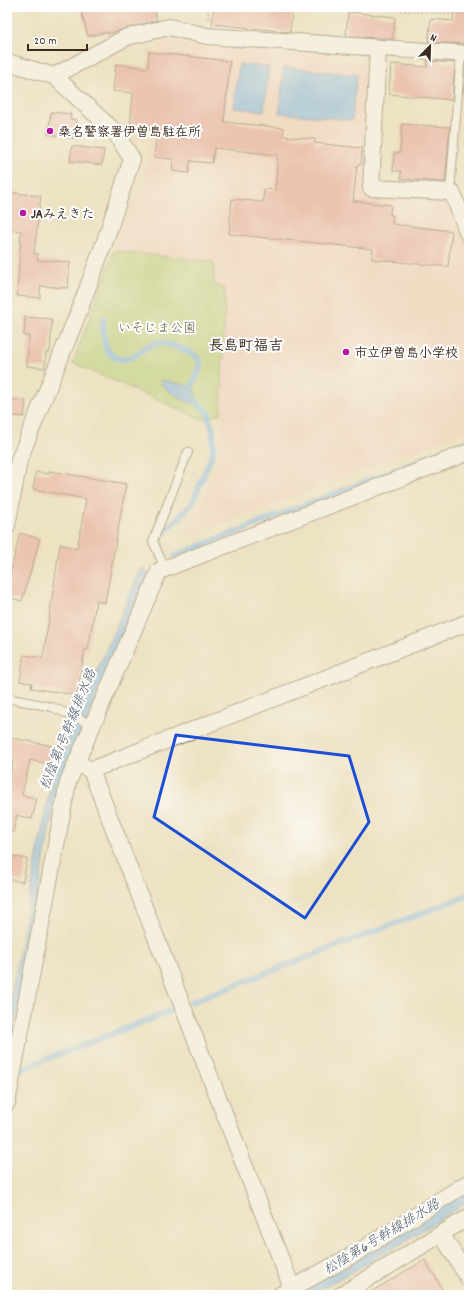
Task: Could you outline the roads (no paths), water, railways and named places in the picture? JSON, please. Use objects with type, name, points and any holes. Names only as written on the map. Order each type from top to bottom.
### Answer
[{"type":"street","points":[[54,76],[127,37],[168,27],[207,36],[465,54]]},
{"type":"street","points":[[378,48],[371,188],[450,192],[469,236]]},
{"type":"street","points":[[7,62],[54,76],[115,132],[132,159],[106,238],[79,311],[19,460],[7,526]]},
{"type":"street","points":[[7,1103],[68,782],[77,763],[91,724],[159,571],[469,452]]},
{"type":"street","points":[[92,770],[469,622]]},
{"type":"street","points":[[77,763],[92,770],[286,1292],[358,1252],[469,1182]]},
{"type":"street","points":[[341,1295],[442,1235],[469,1217]]},
{"type":"street","points":[[442,1235],[469,1279]]},
{"type":"lane","points":[[450,192],[465,54]]},
{"type":"lane","points":[[165,569],[153,541],[188,452]]},
{"type":"lane","points":[[7,698],[52,707],[91,724]]},
{"type":"water","points":[[239,64],[269,67],[264,111],[234,108]]},
{"type":"water","points":[[284,67],[357,75],[352,120],[279,113]]},
{"type":"water","points":[[161,380],[182,384],[194,389],[196,398],[193,403],[181,399],[171,392],[160,383]]},
{"type":"water","points":[[141,568],[149,572],[61,782],[50,826],[7,1072],[7,1019],[50,786],[59,760]]},
{"type":"water","points":[[469,1190],[469,1201],[401,1244],[311,1295],[294,1295]]},
{"type":"waterway","points":[[103,319],[105,344],[110,354],[115,357],[127,359],[149,346],[161,343],[181,348],[194,355],[200,363],[197,375],[187,394],[209,413],[209,420],[213,430],[213,452],[192,504],[164,533]]},
{"type":"waterway","points":[[175,556],[469,441]]},
{"type":"waterway","points":[[191,1002],[469,895]]},
{"type":"waterway","points":[[21,1069],[176,1009]]},
{"type":"place","name":"桑名警察署伊曽島駐在所","points":[[50,131]]},
{"type":"place","name":"JAみえきた","points":[[23,213]]},
{"type":"place","name":"市立伊曽島小学校","points":[[346,352]]},
{"type":"district","name":"長島町福吉","points":[[246,345]]},
{"type":"park label","name":"いそじま公園","points":[[157,327]]},
{"type":"water label","name":"松陰第1号幹線排水路","points":[[67,729]]},
{"type":"water label","name":"松陰第6号幹線排水路","points":[[381,1236]]}]
